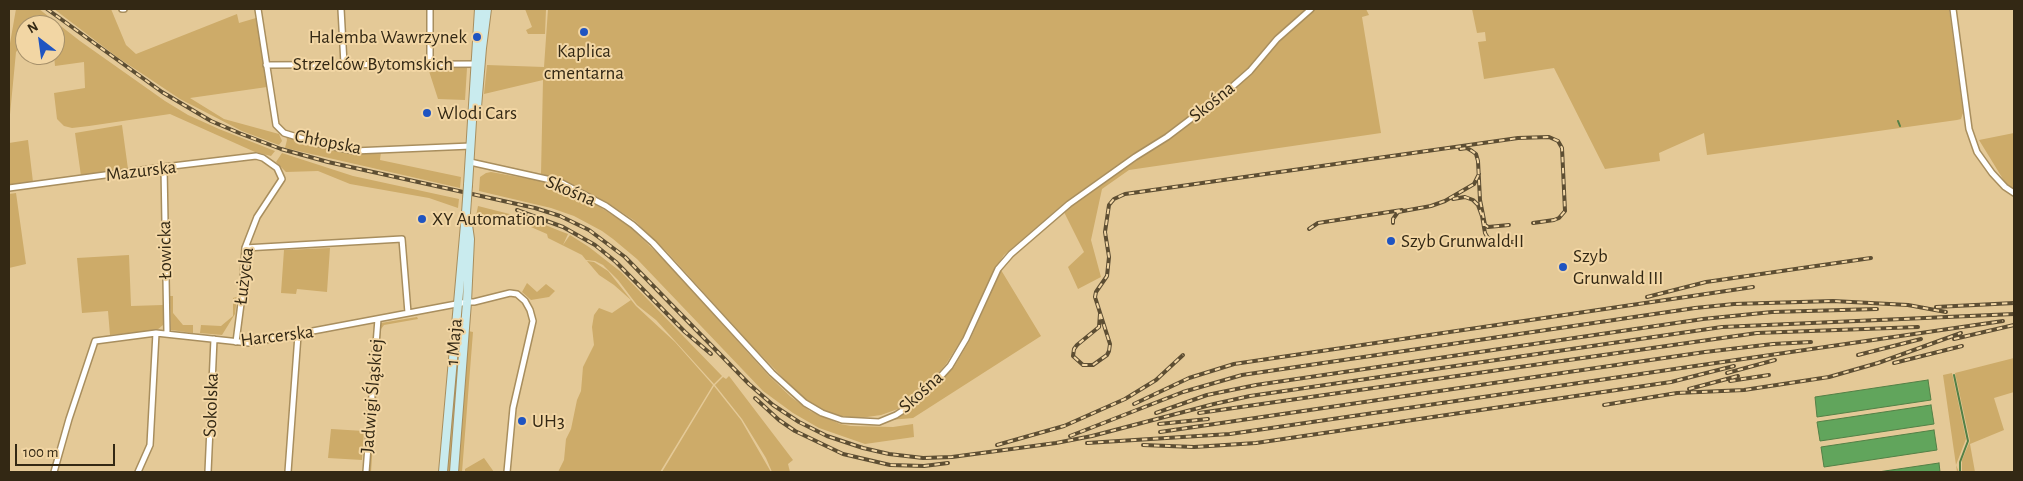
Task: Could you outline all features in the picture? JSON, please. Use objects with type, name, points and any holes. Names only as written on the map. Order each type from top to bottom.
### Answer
[{"type":"main road","name":"1 Maja","points":[[444,472],[471,146],[478,103],[479,9]]},
{"type":"main road","name":"1 Maja","points":[[478,64],[487,9]]},
{"type":"main road","name":"1 Maja","points":[[454,472],[470,239],[466,213]]},
{"type":"street","name":"Chłopska","points":[[258,9],[276,125],[284,133],[354,150],[471,146]]},
{"type":"street","points":[[341,9],[344,64]]},
{"type":"street","points":[[430,9],[430,63]]},
{"type":"street","name":"Skośna","points":[[470,162],[560,182],[606,206],[633,225],[659,250],[772,373],[804,403],[822,413],[842,420],[879,422],[896,415],[908,407],[930,388],[950,366],[966,339],[998,269],[1011,254],[1069,204],[1194,118],[1225,93],[1250,71],[1276,39],[1311,9]]},
{"type":"street","points":[[1953,9],[1969,129],[1977,152],[1992,173],[2005,187],[2014,193]]},
{"type":"street","name":"Strzelców Bytomskich","points":[[266,65],[478,64]]},
{"type":"street","name":"Mazurska","points":[[9,188],[256,156],[272,163]]},
{"type":"street","name":"Łużycka","points":[[236,342],[242,296],[245,248],[256,217],[282,179],[277,168],[272,163]]},
{"type":"street","name":"Łowicka","points":[[164,167],[167,333]]},
{"type":"street","points":[[245,248],[402,239],[408,313]]},
{"type":"street","name":"Harcerska","points":[[54,472],[69,419],[95,341],[167,333],[249,343],[474,302],[506,293],[517,294],[522,298],[530,310],[532,324],[513,408],[507,472]]},
{"type":"street","name":"Jadwigi Śląskiej","points":[[366,472],[378,319]]},
{"type":"street","points":[[138,472],[150,445],[156,333]]},
{"type":"street","points":[[288,472],[298,335]]},
{"type":"street","name":"Sokolska","points":[[208,472],[214,339]]},
{"type":"shaded area","points":[[16,9],[39,9],[47,15],[15,15],[15,62],[9,125],[9,49]]},
{"type":"shaded area","points":[[54,9],[111,9],[126,45],[136,54],[237,14],[239,23],[256,18],[267,87],[190,98],[224,119],[279,134],[282,141],[279,145],[242,131],[180,99],[117,57],[65,17],[65,15]]},
{"type":"shaded area","points":[[525,9],[546,9],[545,34],[528,34],[526,30],[532,27]]},
{"type":"shaded area","points":[[548,9],[1306,9],[1273,38],[1248,68],[1224,91],[1198,112],[1102,176],[1060,207],[1004,255],[995,269],[963,337],[946,364],[934,378],[898,409],[881,415],[860,418],[841,416],[821,409],[812,405],[797,392],[667,252],[635,221],[608,203],[561,179],[541,174],[543,80],[484,94],[487,65],[544,67]]},
{"type":"shaded area","points":[[1314,9],[1366,9],[1369,15],[1362,17],[1381,133],[1129,170],[1102,189],[1091,240],[1101,277],[1078,289],[1068,267],[1084,252],[1064,212],[1107,179],[1169,139],[1227,95],[1253,71],[1279,41]]},
{"type":"shaded area","points":[[1472,9],[1949,9],[1963,113],[1961,119],[1957,120],[1707,155],[1704,133],[1659,153],[1660,161],[1605,169],[1554,68],[1484,79],[1478,42],[1486,41],[1485,32],[1477,33]]},
{"type":"shaded area","points":[[65,29],[165,101],[188,115],[275,151],[271,156],[255,152],[170,114],[72,128],[64,126],[57,119],[54,93],[85,88],[84,62],[65,65]]},
{"type":"shaded area","points":[[428,68],[467,68],[465,100],[438,99]]},
{"type":"shaded area","points":[[122,125],[128,169],[81,176],[75,133]]},
{"type":"shaded area","points":[[2014,133],[2014,189],[2006,184],[1979,140]]},
{"type":"shaded area","points":[[286,136],[320,146],[381,152],[380,160],[461,177],[460,188],[285,148]]},
{"type":"shaded area","points":[[28,140],[33,182],[9,185],[9,143]]},
{"type":"shaded area","points":[[282,153],[353,176],[459,199],[458,208],[429,198],[350,184],[318,171],[286,172],[276,162]]},
{"type":"shaded area","points":[[491,172],[557,184],[594,203],[630,227],[664,260],[769,376],[791,397],[810,411],[840,424],[851,426],[893,427],[913,424],[914,437],[865,444],[819,428],[793,413],[763,391],[637,259],[613,239],[574,216],[551,208],[479,191],[480,177]]},
{"type":"shaded area","points":[[16,193],[26,264],[9,268],[9,194]]},
{"type":"shaded area","points":[[478,206],[533,220],[568,234],[563,245],[570,235],[589,247],[621,272],[722,376],[714,384],[656,320],[637,305],[618,280],[603,265],[595,261],[586,260],[582,255],[548,238],[547,234],[524,224],[476,216]]},
{"type":"shaded area","points":[[330,248],[327,292],[297,289],[296,294],[281,293],[284,250]]},
{"type":"shaded area","points":[[129,255],[131,306],[163,305],[163,325],[157,330],[110,335],[108,311],[82,313],[77,258]]},
{"type":"shaded area","points":[[587,261],[594,262],[608,271],[636,306],[675,342],[713,385],[660,472],[558,472],[564,460],[566,439],[571,429],[577,400],[581,391],[583,367],[594,345],[592,327],[594,315],[599,308],[612,313],[631,300],[599,275]]},
{"type":"shaded area","points":[[1001,270],[1041,336],[913,418],[890,420],[914,407],[954,367],[970,340]]},
{"type":"shaded area","points":[[527,283],[537,292],[546,284],[555,291],[549,297],[531,300],[522,292]]},
{"type":"shaded area","points":[[170,296],[173,296],[173,313],[183,325],[193,325],[193,333],[171,330]]},
{"type":"shaded area","points":[[237,297],[235,314],[222,335],[200,333],[201,325],[221,326],[233,316],[233,298]]},
{"type":"shaded area","points":[[460,314],[462,315],[451,472],[447,472]]},
{"type":"shaded area","points":[[417,317],[418,319],[384,325],[381,329],[371,472],[368,472],[379,328],[381,323]]},
{"type":"shaded area","points":[[468,331],[473,332],[462,472],[458,472]]},
{"type":"shaded area","points":[[2014,358],[2014,392],[1994,398],[2004,430],[1970,444],[1975,472],[1962,472],[1962,460],[1970,441],[1955,373]]},
{"type":"shaded area","points":[[1952,373],[1966,439],[1956,465],[1943,375]]},
{"type":"shaded area","points":[[729,376],[793,460],[788,464],[790,472],[772,472],[766,458],[742,419],[715,385],[723,377],[726,379]]},
{"type":"shaded area","points":[[1928,380],[1931,400],[1817,417],[1815,397]]},
{"type":"shaded area","points":[[714,386],[741,420],[771,472],[662,472]]},
{"type":"shaded area","points":[[1931,405],[1934,424],[1820,441],[1817,422]]},
{"type":"shaded area","points":[[331,429],[364,431],[362,460],[328,458]]},
{"type":"shaded area","points":[[1934,430],[1937,450],[1824,467],[1821,447]]},
{"type":"shaded area","points":[[484,458],[494,472],[465,472],[465,469]]},
{"type":"shaded area","points":[[1939,463],[1940,472],[1878,472]]},
{"type":"waterway","points":[[1898,121],[1900,126]]},
{"type":"waterway","points":[[1954,375],[1968,441],[1960,462],[1960,472]]},
{"type":"railway","points":[[47,9],[162,92],[211,121],[239,133],[281,149],[328,162],[535,208],[560,216],[589,230],[625,257],[749,384],[773,405],[799,422],[827,436],[889,454],[923,458],[952,457],[1056,443],[1092,436],[1250,396],[1722,327],[2014,314]]},
{"type":"railway","points":[[1100,314],[1099,327],[1074,349],[1073,356],[1083,365],[1093,365],[1107,355],[1109,351],[1110,344],[1095,297],[1096,292],[1107,276],[1109,257],[1105,232],[1109,205],[1114,199],[1125,194],[1518,138],[1549,137],[1558,141],[1562,148],[1565,211],[1559,218],[1554,220],[1533,223]]},
{"type":"railway","points":[[1460,149],[1467,148],[1476,154],[1480,200],[1485,225],[1488,227],[1509,225]]},
{"type":"railway","points":[[1393,223],[1393,219],[1398,212],[1431,206],[1445,201],[1474,184],[1479,174]]},
{"type":"railway","points":[[1453,199],[1465,197],[1473,200],[1478,205],[1488,238],[1504,243],[1521,241]]},
{"type":"railway","points":[[517,210],[563,227],[595,245],[616,262],[685,332],[711,354]]},
{"type":"railway","points":[[1309,229],[1318,223],[1402,210]]},
{"type":"railway","points":[[1647,297],[1706,282],[1871,258]]},
{"type":"railway","points":[[1134,404],[1189,378],[1234,364],[1753,287]]},
{"type":"railway","points":[[1070,436],[1183,392],[1242,375],[1695,308],[1734,304],[1833,301],[1908,305],[1946,312]]},
{"type":"railway","points":[[1936,307],[2014,303]]},
{"type":"railway","points":[[1156,413],[1207,395],[1256,385],[1703,319],[1772,312],[1877,309]]},
{"type":"railway","points":[[1087,443],[1230,434],[2003,321]]},
{"type":"railway","points":[[1954,339],[2014,325]]},
{"type":"railway","points":[[1199,413],[1757,333],[1918,327]]},
{"type":"railway","points":[[1604,405],[1677,393],[1744,390],[1829,377],[1878,363],[1961,333]]},
{"type":"railway","points":[[1858,355],[1921,339]]},
{"type":"railway","points":[[1160,432],[1705,352],[1773,344],[1811,342]]},
{"type":"railway","points":[[1894,363],[1962,346]]},
{"type":"railway","points":[[997,445],[1064,426],[1125,399],[1156,380],[1183,355]]},
{"type":"railway","points":[[1727,373],[1775,360]]},
{"type":"railway","points":[[1143,445],[1194,447],[1256,443],[1671,382],[1734,366]]},
{"type":"railway","points":[[1730,381],[1769,375]]},
{"type":"railway","points":[[1689,389],[1738,376]]},
{"type":"railway","points":[[755,398],[779,420],[795,431],[843,454],[890,465],[924,466],[948,463]]},
{"type":"railway","points":[[1159,424],[1208,419]]},
{"type":"place","name":"Kaplica cmentarna","points":[[584,32]]},
{"type":"place","name":"Halemba Wawrzynek","points":[[477,37]]},
{"type":"place","name":"Wlodi Cars","points":[[427,113]]},
{"type":"place","name":"XY Automation","points":[[422,219]]},
{"type":"place","name":"Szyb Grunwald II","points":[[1391,241]]},
{"type":"place","name":"Szyb Grunwald III","points":[[1563,267]]},
{"type":"place","name":"UH3","points":[[522,421]]}]
